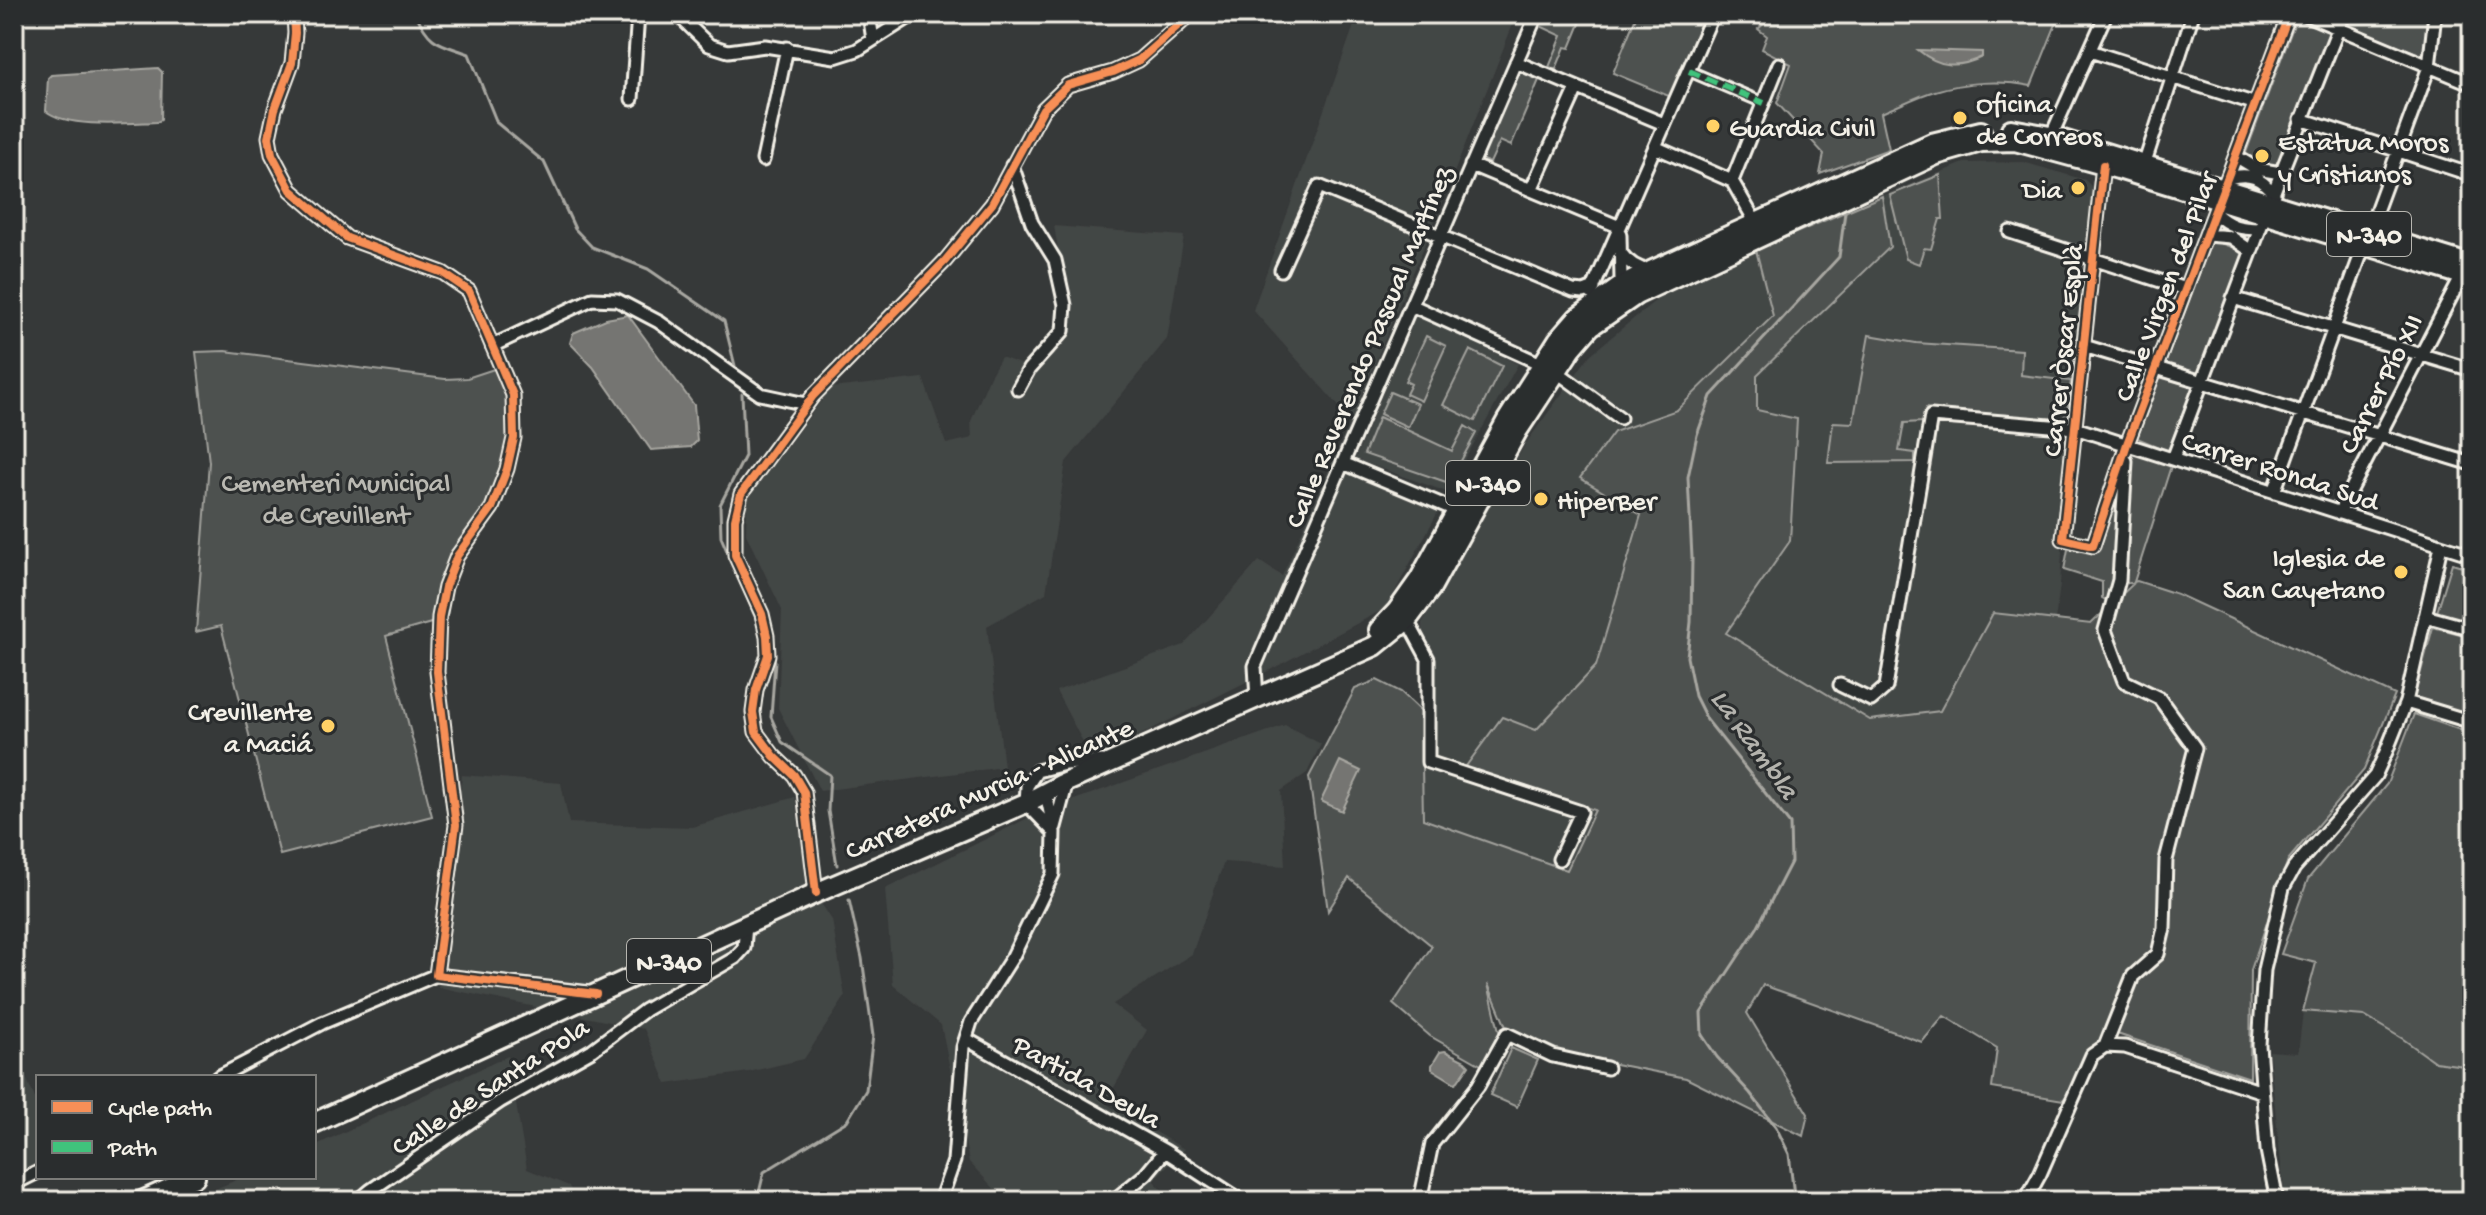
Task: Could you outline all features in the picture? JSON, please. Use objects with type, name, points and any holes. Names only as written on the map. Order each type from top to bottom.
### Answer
[{"type":"highway","name":"N-340","points":[[1335,663],[1369,641],[1397,611],[1419,580],[1466,494],[1548,368],[1584,322],[1651,271],[1932,143],[1971,132],[2010,129],[2103,165],[2222,195]]},
{"type":"highway","name":"N-340","points":[[1628,291],[1936,155],[1981,142],[2015,141],[2048,143],[2144,165],[2267,211],[2469,268]]},
{"type":"highway","name":"N-340","points":[[1335,663],[1375,646],[1407,620],[1431,588],[1518,430],[1548,368]]},
{"type":"highway","name":"Carretera Murcia - Alicante","points":[[316,1122],[816,893],[1026,803],[1335,663]]},
{"type":"highway","points":[[142,1201],[191,1179]]},
{"type":"street","points":[[294,14],[292,63],[275,109],[269,137],[272,154],[291,190],[347,238],[455,279],[469,291],[513,395],[514,438],[507,469],[492,508],[457,556],[445,587],[439,617],[437,672],[456,825],[436,975]]},
{"type":"street","points":[[632,99],[638,14]]},
{"type":"street","points":[[677,14],[709,45],[728,51],[765,46],[835,57],[857,50],[914,14]]},
{"type":"street","points":[[869,14],[873,40]]},
{"type":"street","points":[[816,893],[804,792],[794,775],[774,756],[756,732],[753,712],[756,690],[768,655],[767,636],[762,614],[735,555],[735,519],[741,494],[806,404],[945,261],[992,204],[1043,109],[1068,85],[1113,72],[1139,60],[1191,14]]},
{"type":"street","name":"Calle Reverendo Pascual Martínez","points":[[1257,699],[1255,666],[1537,14]]},
{"type":"street","points":[[1584,322],[1594,288],[1713,14]]},
{"type":"street","points":[[2048,143],[2106,14]]},
{"type":"street","points":[[2144,165],[2193,14]]},
{"type":"street","name":"Calle Virgen del Pilar","points":[[2063,539],[2093,546],[2127,444],[2289,14]]},
{"type":"street","points":[[2304,14],[2472,84]]},
{"type":"street","points":[[2173,459],[2301,119],[2344,14]]},
{"type":"street","points":[[2274,492],[2429,67],[2435,14]]},
{"type":"street","points":[[763,160],[787,48]]},
{"type":"street","points":[[2090,51],[2256,104]]},
{"type":"street","points":[[1516,62],[1664,124]]},
{"type":"street","points":[[1732,181],[1779,64]]},
{"type":"street","points":[[1689,71],[1764,103]]},
{"type":"street","points":[[1531,190],[1577,88]]},
{"type":"street","points":[[2301,119],[2472,175]]},
{"type":"street","points":[[1655,147],[1732,181],[1756,223]]},
{"type":"street","name":"Calle Virgen del Pilar","points":[[2237,157],[2257,169],[2281,173]]},
{"type":"street","points":[[1012,165],[1032,223],[1055,260],[1065,305],[1063,331],[1029,369],[1018,389]]},
{"type":"street","points":[[1471,165],[1620,227]]},
{"type":"street","name":"Carrer Òscar Esplà","points":[[2063,539],[2103,165]]},
{"type":"street","name":"Calle Virgen del Pilar","points":[[2222,195],[2241,175],[2254,177],[2265,183],[2267,211]]},
{"type":"street","points":[[1281,270],[1319,186],[1573,291],[1584,292],[1594,288]]},
{"type":"street","points":[[1620,227],[1620,252],[1628,291]]},
{"type":"street","points":[[2010,232],[2185,289]]},
{"type":"street","name":"Calle Virgen del Pilar","points":[[2207,235],[2231,237],[2251,251]]},
{"type":"street","points":[[1620,252],[1635,266],[1651,271]]},
{"type":"street","points":[[1604,265],[1611,283],[1628,291]]},
{"type":"street","name":"Carrer Pío XII","points":[[2339,513],[2469,268]]},
{"type":"street","points":[[2233,298],[2472,370]]},
{"type":"street","points":[[492,346],[592,299],[617,300],[659,322],[760,394],[806,404]]},
{"type":"street","points":[[1411,305],[1548,368],[1620,418]]},
{"type":"street","points":[[2084,346],[2472,464]]},
{"type":"street","name":"Carrer Ronda Sud","points":[[1840,685],[1871,700],[1886,687],[1931,416],[2075,428],[2472,555]]},
{"type":"street","points":[[2025,1201],[2055,1142],[2087,1064],[2092,1055],[2105,1046],[2133,976],[2158,954],[2164,928],[2166,860],[2195,748],[2159,698],[2124,681],[2105,630],[2119,580],[2127,444]]},
{"type":"street","points":[[1343,463],[1448,507]]},
{"type":"street","points":[[1448,527],[1445,519],[1448,507],[1466,494]]},
{"type":"street","points":[[2277,1201],[2267,1150],[2259,1045],[2264,970],[2283,888],[2294,868],[2375,776],[2406,702],[2441,546]]},
{"type":"street","points":[[2425,616],[2471,625]]},
{"type":"street","points":[[1407,620],[1428,659],[1428,762],[1581,812],[1559,859]]},
{"type":"street","points":[[2406,702],[2472,722]]},
{"type":"street","points":[[1054,832],[1026,803],[1027,786],[1037,771],[1130,755]]},
{"type":"street","points":[[1054,832],[1067,782]]},
{"type":"street","points":[[940,1201],[954,1161],[963,1047],[971,1022],[1013,956],[1053,874],[1054,832],[1046,793]]},
{"type":"street","name":"Calle de Santa Pola","points":[[358,1201],[501,1101],[592,1050],[645,1010],[735,958],[744,948],[746,925]]},
{"type":"street","points":[[222,1075],[322,1023],[436,975],[596,994]]},
{"type":"street","points":[[1420,1201],[1432,1144],[1478,1086],[1507,1034],[1553,1056],[1607,1068]]},
{"type":"street","name":"Partida Deula","points":[[966,1039],[1165,1151],[1146,1174],[1113,1201]]},
{"type":"street","points":[[2105,1046],[2125,1047],[2262,1092]]},
{"type":"street","points":[[1165,1151],[1242,1201]]},
{"type":"street","points":[[14,1184],[36,1173]]},
{"type":"shaded area","points":[[1358,14],[1517,14],[1357,406],[1346,471],[1439,510],[1386,608],[1092,759],[1056,691],[1184,645],[1259,561],[1282,576],[1351,420],[1253,310]]},
{"type":"shaded area","points":[[1918,50],[1982,52],[1982,57],[1956,65],[1933,60]]},
{"type":"shaded area","points":[[158,68],[162,72],[161,120],[157,122],[84,123],[56,117],[46,111],[48,78],[51,75]]},
{"type":"shaded area","points":[[2023,162],[2085,180],[2092,187],[2055,621],[1993,613],[1940,711],[1870,720],[1726,633],[1790,541],[1757,410],[1757,375],[1890,247],[1882,196],[1964,163]]},
{"type":"shaded area","points":[[1054,226],[1184,236],[1167,339],[1066,462],[1046,593],[987,626],[1004,767],[820,791],[778,708],[782,610],[746,534],[747,500],[831,388],[923,378],[946,444],[972,438],[971,421],[1001,357],[1025,366],[1055,332],[1069,310]]},
{"type":"shaded area","points":[[1756,250],[1773,316],[1677,410],[1614,432],[1581,478],[1641,515],[1596,666],[1536,730],[1464,769],[1596,810],[1567,871],[1423,819],[1422,623],[1526,443],[1590,355],[1662,295]]},
{"type":"shaded area","points":[[628,315],[694,405],[697,441],[691,447],[651,450],[593,367],[570,343],[573,333],[606,319]]},
{"type":"shaded area","points":[[1416,315],[1518,364],[1447,492],[1355,459]]},
{"type":"shaded area","points":[[1285,725],[1321,744],[1307,773],[1281,791],[1285,866],[1224,862],[1192,954],[1113,1004],[1147,1030],[1105,1103],[1184,1149],[1153,1180],[1172,1201],[1006,1201],[969,1162],[941,1025],[893,985],[885,889],[1040,812]]},
{"type":"shaded area","points":[[1340,761],[1361,771],[1342,811],[1321,801]]},
{"type":"shaded area","points":[[462,775],[561,783],[569,823],[692,827],[795,797],[807,882],[832,920],[845,997],[804,1059],[749,1072],[667,1084],[644,1029],[438,987]]},
{"type":"shaded area","points":[[2303,1011],[2364,1016],[2435,1062],[2472,1067],[2472,1201],[2285,1201],[2269,1051],[2298,1053]]},
{"type":"shaded area","points":[[14,1050],[36,1100],[36,1164],[14,1175]]},
{"type":"shaded area","points":[[1445,1051],[1469,1065],[1455,1083],[1432,1069],[1440,1052]]},
{"type":"shaded area","points":[[508,1056],[527,1169],[569,1186],[574,1197],[572,1201],[188,1201],[238,1179],[316,1179],[316,1145]]},
{"type":"green space","points":[[1538,14],[1584,14],[1570,48],[1565,47],[1556,69],[1549,67],[1562,36],[1534,23]]},
{"type":"green space","points":[[1637,14],[1705,14],[1671,97],[1613,73]]},
{"type":"green space","points":[[1775,14],[2060,14],[2031,86],[1971,84],[1915,98],[1881,113],[1889,149],[1820,174],[1824,154],[1777,103],[1791,64],[1762,49],[1767,36],[1758,29]]},
{"type":"green space","points":[[2298,14],[2339,14],[2278,171],[2244,158]]},
{"type":"green space","points":[[2350,14],[2429,14],[2426,51],[2422,55],[2346,25]]},
{"type":"green space","points":[[1518,71],[1539,80],[1511,146],[1500,141],[1490,163],[1480,159]]},
{"type":"green space","points":[[1940,175],[1943,219],[1940,219],[1931,249],[1924,248],[1919,264],[1906,259],[1890,195]]},
{"type":"green space","points":[[1882,196],[1890,247],[1757,375],[1757,410],[1797,419],[1790,541],[1726,633],[1870,720],[1940,711],[1993,613],[2091,624],[2133,584],[2124,581],[2131,452],[2171,466],[2134,582],[2177,594],[2395,695],[2364,770],[2288,860],[2251,970],[2250,1078],[2117,1034],[2063,1100],[1992,1088],[1997,1048],[1944,1016],[1922,1042],[1763,985],[1747,1013],[1808,1114],[1803,1136],[1686,1078],[1555,1052],[1506,1027],[1488,984],[1503,1048],[1488,1069],[1430,1036],[1393,1004],[1432,946],[1349,878],[1328,911],[1309,777],[1355,689],[1377,680],[1401,692],[1421,711],[1423,819],[1567,870],[1595,810],[1464,769],[1502,717],[1536,730],[1596,666],[1641,515],[1580,478],[1614,432],[1677,410],[1773,316],[1756,250]]},
{"type":"green space","points":[[2212,240],[2245,252],[2168,451],[2137,438]]},
{"type":"green space","points":[[1869,335],[1916,343],[2022,350],[2021,375],[2071,381],[2067,412],[2058,425],[1926,408],[1923,422],[1904,423],[1899,451],[1915,453],[1915,462],[1828,463],[1833,422],[1853,423]]},
{"type":"green space","points":[[1426,336],[1446,346],[1421,401],[1406,394],[1411,384],[1405,381]]},
{"type":"green space","points":[[1470,350],[1502,366],[1475,421],[1443,405]]},
{"type":"green space","name":"Cementeri Municipal de Crevillent","points":[[225,351],[445,379],[467,378],[497,368],[509,417],[503,468],[497,484],[486,507],[447,566],[434,620],[386,636],[432,816],[280,855],[221,626],[196,632],[209,462],[196,352]]},
{"type":"green space","points":[[1390,392],[1418,404],[1408,427],[1380,414]]},
{"type":"green space","points":[[1379,417],[1452,451],[1465,426],[1476,433],[1449,483],[1364,454]]},
{"type":"green space","points":[[2120,473],[2113,578],[2106,600],[2102,598],[2102,582],[2064,570],[2068,549],[2095,551]]},
{"type":"green space","points":[[2452,563],[2472,569],[2472,603],[2466,621],[2437,612]]},
{"type":"green space","points":[[2433,627],[2472,637],[2472,717],[2413,701]]},
{"type":"green space","points":[[2414,714],[2472,734],[2472,1067],[2435,1062],[2364,1016],[2303,1011],[2316,963],[2281,954],[2308,879],[2387,784]]},
{"type":"green space","points":[[1511,1048],[1538,1060],[1517,1107],[1490,1095]]},
{"type":"waterway","points":[[416,14],[431,37],[443,45],[469,54],[497,123],[544,162],[575,229],[592,247],[648,269],[724,321],[736,370]]},
{"type":"waterway","name":"La Rambla","points":[[1791,1201],[1794,1195],[1789,1154],[1776,1127],[1702,1035],[1701,1013],[1757,928],[1791,862],[1790,824],[1707,720],[1695,696],[1687,657],[1692,558],[1688,477],[1697,435],[1711,396],[1839,257],[1845,212]]},
{"type":"waterway","points":[[742,394],[745,456],[720,505],[721,537],[760,628]]},
{"type":"waterway","points":[[772,653],[775,661],[771,717],[782,742],[830,775],[828,811],[837,865]]},
{"type":"waterway","points":[[757,1201],[764,1172],[847,1121],[866,1090],[873,1036],[862,958],[849,900]]},
{"type":"marked path","points":[[1689,71],[1764,103]]},
{"type":"marked path","points":[[2469,628],[2472,618]]},
{"type":"cycle path","points":[[294,14],[292,63],[275,109],[269,137],[272,154],[291,190],[347,238],[443,273],[469,291],[513,395],[514,438],[507,469],[492,508],[457,556],[445,587],[439,617],[437,672],[456,825],[436,975],[596,994]]},
{"type":"cycle path","points":[[816,893],[804,792],[794,775],[774,756],[756,732],[753,712],[756,690],[768,655],[767,636],[762,614],[735,555],[735,519],[741,494],[813,396],[945,261],[992,204],[1043,109],[1068,85],[1113,72],[1139,60],[1191,14]]},
{"type":"cycle path","points":[[2103,165],[2063,539],[2093,546],[2127,444],[2289,14]]},
{"type":"place","name":"Oficina de Correos","points":[[1960,118]]},
{"type":"place","name":"Guardia Civil","points":[[1713,126]]},
{"type":"place","name":"Estatua Moros y Cristianos","points":[[2262,156]]},
{"type":"place","name":"Dia","points":[[2078,188]]},
{"type":"place","name":"HiperBer","points":[[1541,499]]},
{"type":"place","name":"Iglesia de San Cayetano","points":[[2401,572]]},
{"type":"place","name":"Crevillente a Maciá","points":[[328,726]]}]
